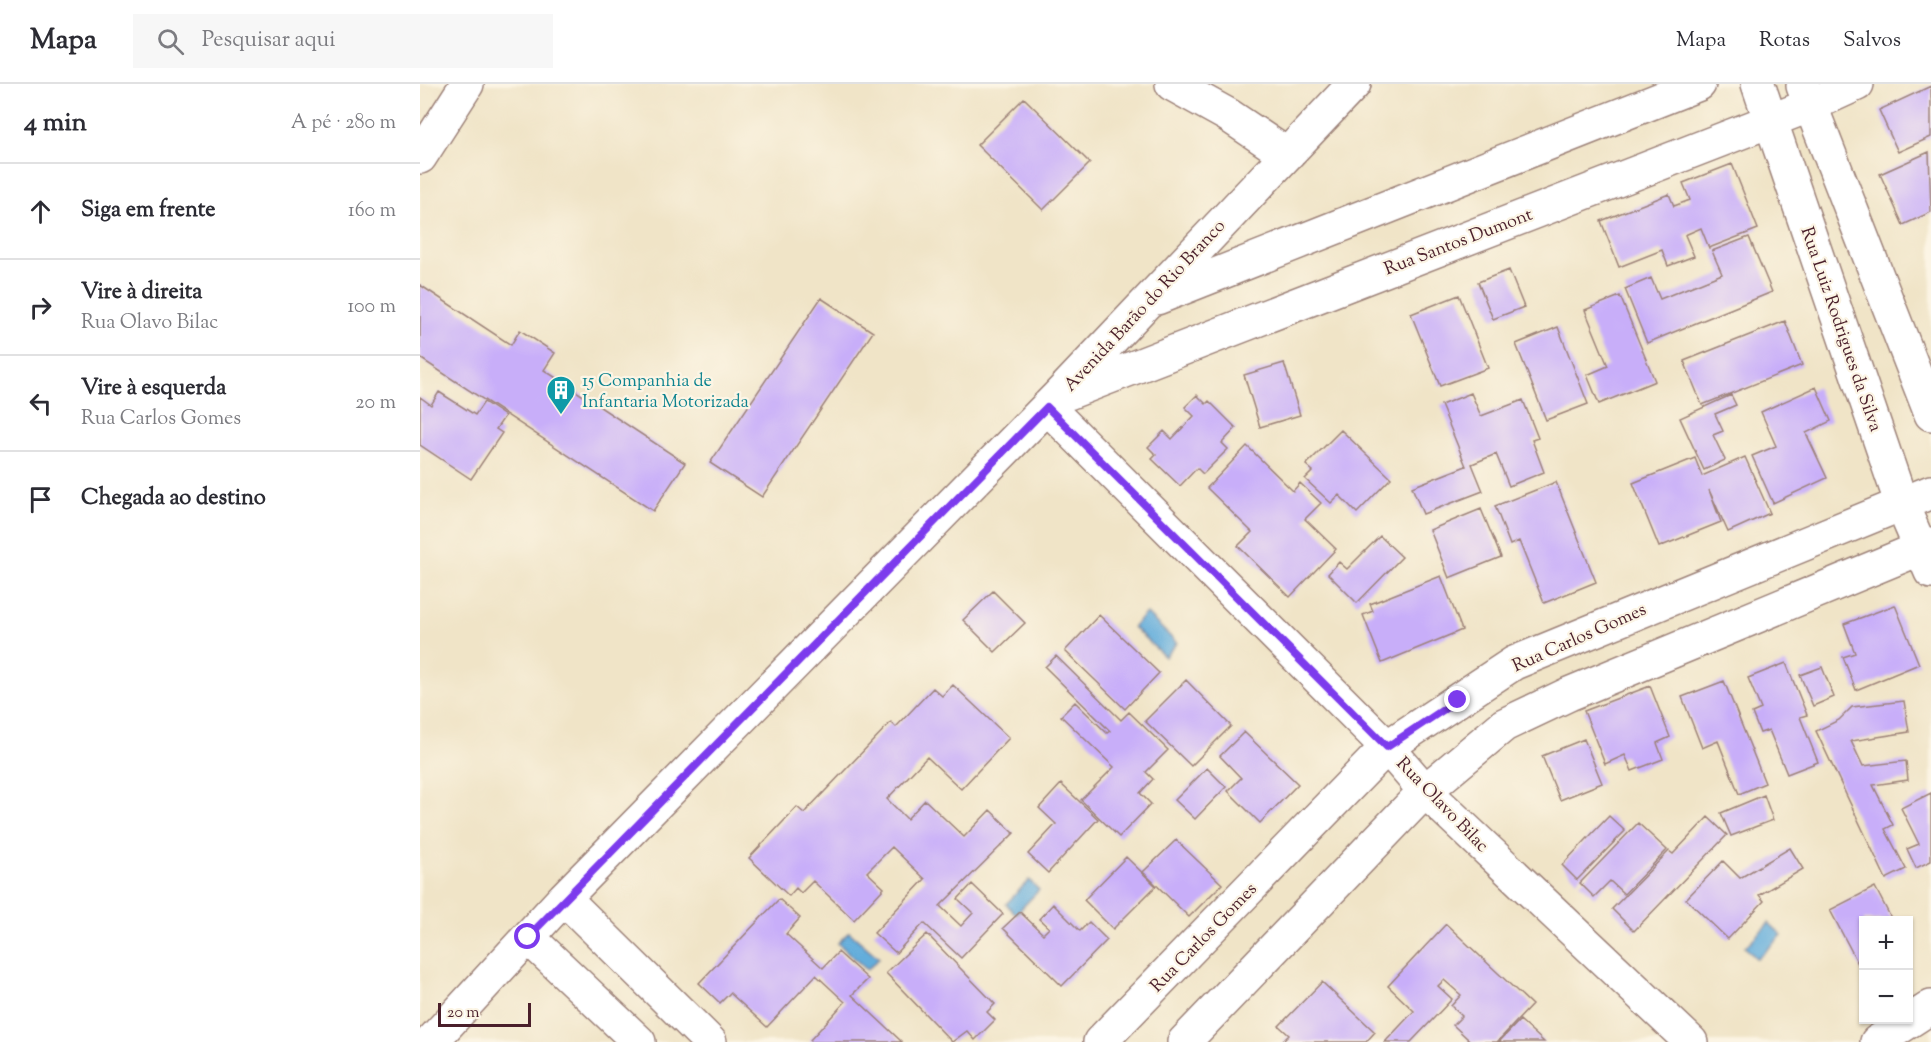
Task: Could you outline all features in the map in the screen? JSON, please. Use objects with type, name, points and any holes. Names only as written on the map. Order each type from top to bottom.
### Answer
[{"type":"street","points":[[420,157],[467,84]]},
{"type":"street","points":[[1172,84],[1228,115],[1286,154]]},
{"type":"street","name":"Avenida Barão do Rio Branco","points":[[431,1042],[564,898],[1052,402],[1354,84]]},
{"type":"street","points":[[1149,301],[1700,84]]},
{"type":"street","name":"Rua Luiz Rodrigues da Silva","points":[[1758,84],[1916,499],[1928,554]]},
{"type":"street","name":"Rua Santos Dumont","points":[[1052,402],[1772,119],[1807,95],[1857,84]]},
{"type":"street","points":[[1807,95],[1931,414]]},
{"type":"street","name":"Rua Olavo Bilac","points":[[1052,402],[1387,747],[1425,791],[1691,1042]]},
{"type":"street","name":"Rua Carlos Gomes","points":[[1100,1042],[1387,747],[1514,663],[1638,610],[1916,499]]},
{"type":"street","points":[[1184,1042],[1425,791],[1504,725],[1569,694],[1928,554]]},
{"type":"street","points":[[564,898],[710,1042]]},
{"type":"street","points":[[528,937],[639,1042]]},
{"type":"street","points":[[1877,1042],[1931,1008]]},
{"type":"water","points":[[1146,613],[1177,643],[1165,657],[1133,627]]},
{"type":"water","points":[[1029,880],[1039,890],[1016,914],[1006,904]]},
{"type":"water","points":[[1769,923],[1782,935],[1757,959],[1745,947]]},
{"type":"water","points":[[849,932],[879,958],[867,970],[838,943]]},
{"type":"building","points":[[1931,86],[1931,137],[1898,152],[1879,110]]},
{"type":"building","points":[[1024,98],[1090,163],[1043,210],[977,145]]},
{"type":"building","points":[[1929,152],[1931,212],[1903,225],[1880,174]]},
{"type":"building","points":[[1732,164],[1758,229],[1709,248],[1701,228],[1685,235],[1694,256],[1668,266],[1662,250],[1619,267],[1601,221],[1669,194],[1674,206],[1690,200],[1683,183]]},
{"type":"building","points":[[1749,237],[1772,292],[1647,343],[1625,289],[1651,278],[1660,299],[1722,274],[1712,251]]},
{"type":"building","points":[[1509,270],[1524,307],[1493,319],[1478,282]]},
{"type":"building","name":"15 Companhia de Infantaria Motorizada","points":[[420,285],[511,345],[520,330],[555,353],[544,370],[685,463],[653,511],[420,358]]},
{"type":"building","points":[[1459,295],[1488,368],[1440,386],[1411,314]]},
{"type":"building","points":[[1620,296],[1655,381],[1599,404],[1587,375],[1608,366],[1585,310]]},
{"type":"building","points":[[821,298],[873,332],[762,497],[710,463]]},
{"type":"building","points":[[1785,321],[1802,365],[1702,405],[1684,361]]},
{"type":"building","points":[[1558,327],[1588,404],[1546,420],[1516,344]]},
{"type":"building","points":[[1284,363],[1300,415],[1260,427],[1244,375]]},
{"type":"building","points":[[1816,387],[1831,421],[1806,433],[1827,478],[1773,503],[1752,456],[1776,446],[1761,412]]},
{"type":"building","points":[[439,392],[475,415],[484,402],[505,416],[496,429],[502,433],[471,479],[420,445],[420,397],[431,405]]},
{"type":"building","points":[[1471,393],[1481,416],[1523,400],[1538,438],[1532,440],[1544,472],[1509,486],[1496,454],[1472,464],[1483,491],[1423,514],[1412,487],[1466,466],[1441,405]]},
{"type":"building","points":[[1197,395],[1206,404],[1209,401],[1236,428],[1222,443],[1228,449],[1203,474],[1197,468],[1180,486],[1152,459],[1156,455],[1148,447],[1164,431],[1172,439],[1194,416],[1185,407]]},
{"type":"building","points":[[1731,395],[1736,405],[1715,414],[1723,431],[1713,435],[1725,460],[1704,470],[1680,418]]},
{"type":"building","points":[[1341,430],[1391,478],[1357,513],[1339,495],[1331,503],[1305,479],[1313,471],[1306,465]]},
{"type":"building","points":[[1247,446],[1293,491],[1300,483],[1321,503],[1305,519],[1336,549],[1290,597],[1238,546],[1252,532],[1207,488]]},
{"type":"building","points":[[1745,457],[1770,513],[1728,532],[1709,490],[1721,522],[1659,547],[1633,483],[1695,458],[1702,476]]},
{"type":"building","points":[[1556,482],[1596,582],[1544,603],[1519,541],[1510,545],[1495,506]]},
{"type":"building","points":[[1481,509],[1501,557],[1449,578],[1430,530]]},
{"type":"building","points":[[1380,536],[1402,557],[1357,603],[1328,574],[1339,562],[1347,569]]},
{"type":"building","points":[[1441,576],[1462,630],[1382,663],[1363,615],[1373,611],[1370,604]]},
{"type":"building","points":[[993,591],[1025,623],[995,652],[963,620]]},
{"type":"building","points":[[1895,605],[1919,664],[1856,690],[1843,657],[1855,653],[1844,624]]},
{"type":"building","points":[[1099,615],[1159,673],[1125,709],[1065,651]]},
{"type":"building","points":[[1056,656],[1121,720],[1129,712],[1168,750],[1146,772],[1153,779],[1140,793],[1151,804],[1119,837],[1081,800],[1114,767],[1061,716],[1075,702],[1107,733],[1110,731],[1045,667]]},
{"type":"building","points":[[1786,663],[1807,715],[1800,717],[1818,762],[1787,774],[1769,730],[1760,733],[1752,713],[1761,709],[1748,678]]},
{"type":"building","points":[[1822,667],[1834,697],[1813,706],[1800,675]]},
{"type":"building","points":[[1186,680],[1231,726],[1191,766],[1145,721]]},
{"type":"building","points":[[1724,681],[1765,783],[1739,794],[1718,741],[1702,748],[1682,697]]},
{"type":"building","points":[[953,685],[1009,738],[961,789],[927,757],[887,799],[907,819],[925,800],[964,837],[990,810],[1014,833],[940,906],[961,926],[973,913],[958,899],[972,884],[1003,914],[961,958],[924,923],[896,953],[874,933],[925,879],[892,847],[867,872],[884,888],[854,920],[813,881],[801,893],[796,888],[789,896],[749,858],[797,807],[804,813],[891,722],[896,727],[933,688],[942,696]]},
{"type":"building","points":[[1650,686],[1670,737],[1657,743],[1663,759],[1632,771],[1625,755],[1605,764],[1584,711]]},
{"type":"building","points":[[1904,701],[1909,732],[1851,741],[1863,766],[1906,761],[1908,780],[1873,785],[1893,825],[1885,829],[1906,869],[1886,879],[1816,731],[1839,720],[1852,707]]},
{"type":"building","points":[[1244,732],[1298,784],[1260,823],[1228,791],[1241,778],[1220,756]]},
{"type":"building","points":[[1584,739],[1602,783],[1560,800],[1542,756]]},
{"type":"building","points":[[1207,768],[1226,787],[1195,819],[1175,800]]},
{"type":"building","points":[[1061,784],[1098,819],[1048,873],[1028,854],[1056,824],[1039,808]]},
{"type":"building","points":[[1931,793],[1931,861],[1916,868],[1907,849],[1919,844],[1901,808]]},
{"type":"building","points":[[1764,795],[1773,820],[1731,836],[1721,813]]},
{"type":"building","points":[[1609,816],[1625,831],[1577,880],[1562,865]]},
{"type":"building","points":[[1708,817],[1727,835],[1634,931],[1612,909],[1669,851],[1673,854]]},
{"type":"building","points":[[1638,823],[1667,850],[1624,894],[1610,881],[1594,897],[1580,883]]},
{"type":"building","points":[[1176,840],[1222,884],[1189,917],[1143,872]]},
{"type":"building","points":[[1790,848],[1803,869],[1759,895],[1764,901],[1728,939],[1686,899],[1723,861],[1740,878]]},
{"type":"building","points":[[1126,857],[1156,886],[1113,929],[1084,900]]},
{"type":"building","points":[[1875,887],[1890,916],[1859,916],[1859,965],[1830,910]]},
{"type":"building","points":[[779,899],[800,918],[786,934],[823,968],[838,952],[868,979],[852,995],[902,1042],[812,1042],[810,1040],[845,1002],[816,975],[767,1027],[730,993],[720,1003],[699,983]]},
{"type":"building","points":[[1053,904],[1080,931],[1089,922],[1107,940],[1062,986],[1003,928],[1020,912],[1043,934],[1049,928],[1039,919]]},
{"type":"building","points":[[1446,924],[1532,1005],[1497,1042],[1468,1042],[1469,1040],[1453,1025],[1462,1016],[1451,1006],[1461,995],[1444,980],[1438,986],[1452,999],[1434,1018],[1411,1042],[1385,1042],[1414,1011],[1388,986]]},
{"type":"building","points":[[927,934],[995,1004],[987,1012],[995,1020],[975,1040],[967,1031],[952,1042],[886,973]]},
{"type":"building","points":[[1322,982],[1375,1032],[1366,1042],[1282,1042],[1289,1035],[1279,1026]]},
{"type":"building","points":[[1520,1020],[1544,1042],[1499,1042]]},
{"type":"place","name":"15 Companhia de Infantaria Motorizada","points":[[561,416]]},
{"type":"route","points":[[528,937],[1047,407],[1387,747],[1458,700]]}]
